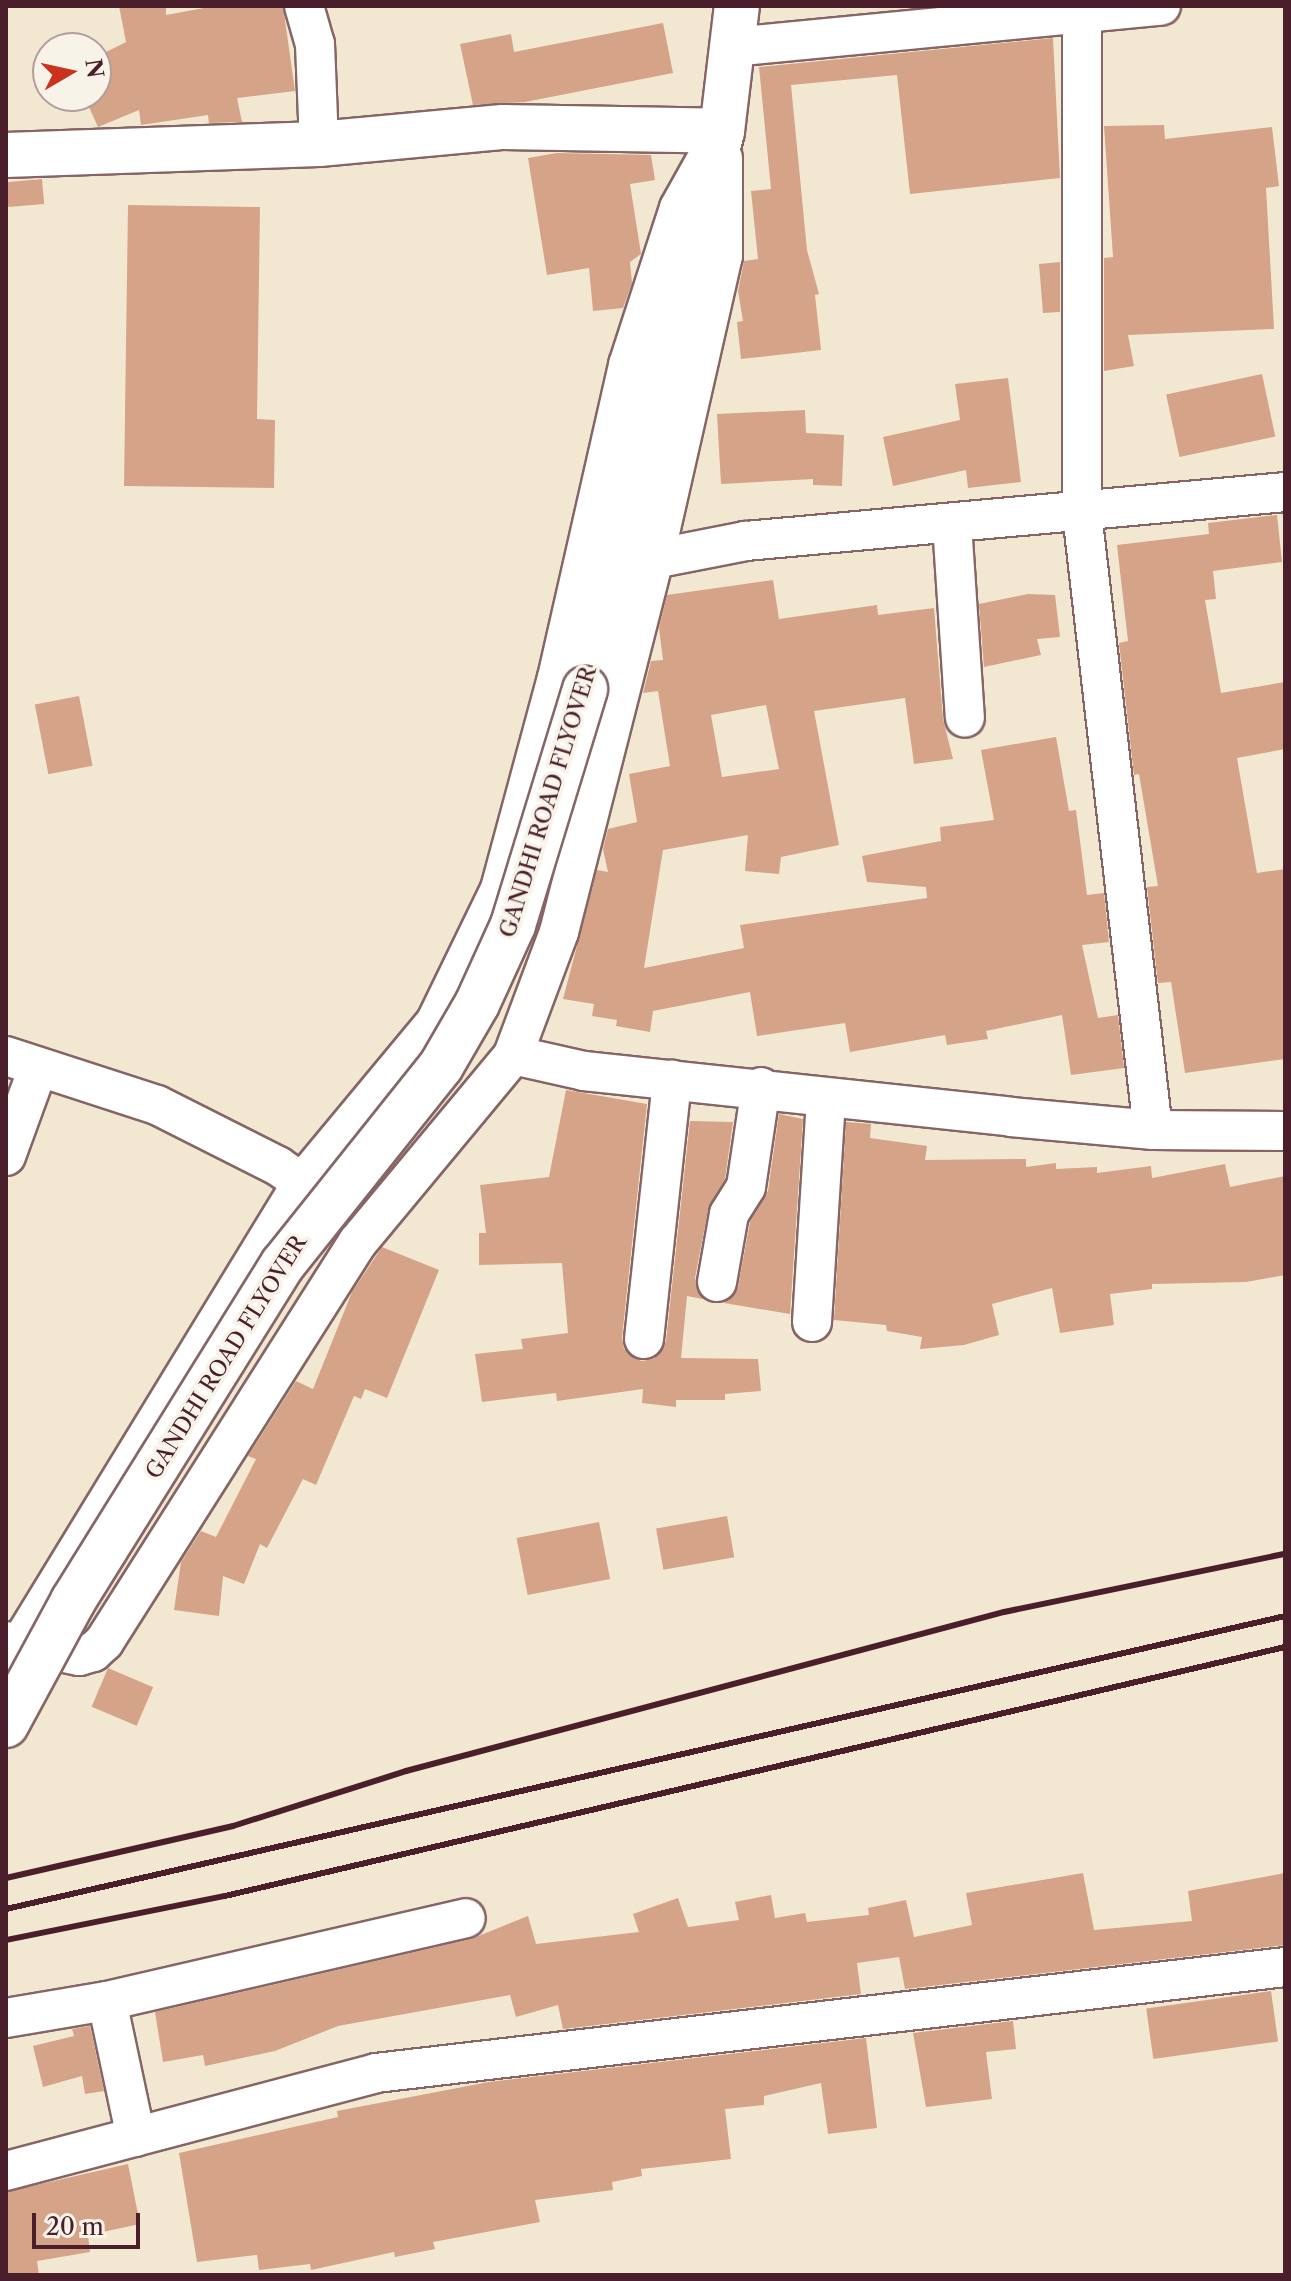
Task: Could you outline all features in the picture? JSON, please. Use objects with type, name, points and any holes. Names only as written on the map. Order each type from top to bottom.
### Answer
[{"type":"main road","name":"GANDHI ROAD FLYOVER","points":[[6,1725],[73,1601],[283,1264],[441,1066],[477,1004],[513,925],[585,689],[722,131],[735,26]]},
{"type":"main road","points":[[6,155],[333,143],[503,127],[722,131]]},
{"type":"street","points":[[304,6],[315,44],[333,143]]},
{"type":"street","points":[[735,26],[1082,17],[1161,6]]},
{"type":"street","points":[[1082,17],[1082,513],[1153,1130]]},
{"type":"street","points":[[722,131],[723,256],[654,559],[559,932],[513,1055],[358,1242],[104,1642],[93,1652],[79,1656],[10,1651],[302,1183],[435,1023],[500,889],[557,678],[628,365],[679,208],[722,131]]},
{"type":"street","points":[[654,559],[746,541],[1082,513],[1285,492]]},
{"type":"street","points":[[952,524],[965,718]]},
{"type":"street","points":[[513,1055],[584,1071],[1153,1130],[1285,1131]]},
{"type":"street","points":[[6,1156],[22,1062],[157,1105],[278,1166],[302,1183]]},
{"type":"street","points":[[644,1339],[672,1080]]},
{"type":"street","points":[[717,1282],[729,1214],[746,1187],[761,1087]]},
{"type":"street","points":[[812,1322],[826,1097]]},
{"type":"street","points":[[6,2018],[107,2001],[466,1918]]},
{"type":"street","points":[[6,2171],[414,2067],[1285,1967]]},
{"type":"street","points":[[107,2001],[136,2137]]},
{"type":"building","points":[[119,6],[166,6],[166,15],[215,6],[283,6],[295,91],[237,98],[242,122],[209,123],[208,115],[141,125],[139,110],[98,127],[91,112],[112,112],[112,49],[126,42]]},
{"type":"building","points":[[663,23],[673,73],[525,102],[473,105],[460,44],[511,34],[514,52]]},
{"type":"building","points":[[1053,38],[1060,178],[910,194],[897,75],[791,85],[807,250],[819,294],[815,295],[821,350],[741,359],[737,322],[743,321],[738,291],[744,261],[758,259],[751,191],[771,189],[759,67]]},
{"type":"building","points":[[1164,125],[1165,139],[1272,127],[1279,186],[1266,188],[1274,329],[1128,335],[1134,366],[1104,371],[1104,258],[1113,257],[1104,126]]},
{"type":"building","points":[[557,153],[651,155],[655,180],[630,184],[641,254],[630,262],[632,283],[623,308],[593,311],[589,268],[547,275],[528,158]]},
{"type":"building","points":[[42,179],[44,204],[8,207],[6,182]]},
{"type":"building","points":[[128,205],[260,207],[257,419],[275,420],[274,488],[124,486]]},
{"type":"building","points":[[1060,262],[1060,312],[1043,313],[1039,264]]},
{"type":"building","points":[[1262,374],[1275,437],[1179,457],[1166,394]]},
{"type":"building","points":[[1008,378],[1021,482],[968,488],[966,470],[893,486],[883,437],[960,420],[955,384]]},
{"type":"building","points":[[805,410],[806,433],[844,435],[842,486],[813,485],[813,479],[721,484],[717,414]]},
{"type":"building","points":[[1277,515],[1282,562],[1213,571],[1216,599],[1205,600],[1221,693],[1285,682],[1285,749],[1237,758],[1257,873],[1285,869],[1285,1059],[1185,1073],[1171,982],[1158,983],[1147,887],[1158,886],[1139,774],[1134,775],[1119,643],[1128,641],[1117,545],[1209,534],[1208,523]]},
{"type":"building","points":[[773,580],[779,619],[877,605],[878,615],[934,608],[943,719],[953,759],[914,764],[905,698],[814,711],[839,845],[781,857],[779,874],[745,871],[748,835],[663,850],[644,968],[744,948],[740,925],[927,898],[926,887],[867,882],[862,856],[941,841],[940,827],[994,820],[981,750],[1056,737],[1069,811],[1076,810],[1087,895],[1104,893],[1109,942],[1082,945],[1098,1018],[1118,1015],[1124,1068],[1071,1075],[1062,1015],[986,1031],[988,1039],[947,1045],[945,1035],[850,1052],[845,1023],[757,1036],[750,992],[653,1011],[650,1032],[616,1026],[617,1020],[592,1016],[594,1004],[563,999],[597,870],[608,872],[603,849],[608,829],[637,822],[629,774],[670,766],[658,691],[643,693],[651,661],[663,660],[659,628],[667,595]],"holes":[[[766,705],[779,769],[722,777],[711,715]]]},
{"type":"building","points":[[1028,594],[1055,595],[1060,637],[1037,639],[1041,655],[984,667],[979,604]]},
{"type":"building","points":[[79,696],[93,766],[48,774],[35,705]]},
{"type":"building","points":[[566,1090],[647,1104],[622,1337],[624,1349],[641,1361],[654,1359],[666,1341],[690,1121],[733,1122],[725,1179],[708,1210],[695,1278],[703,1299],[687,1296],[681,1358],[758,1359],[761,1391],[725,1394],[725,1400],[676,1400],[676,1407],[642,1403],[643,1389],[557,1401],[556,1393],[482,1402],[475,1354],[523,1349],[521,1339],[568,1333],[562,1263],[479,1265],[479,1233],[486,1233],[480,1185],[549,1177]]},
{"type":"building","points":[[779,1114],[803,1119],[790,1314],[724,1303],[738,1287],[750,1222],[768,1191]]},
{"type":"building","points":[[846,1122],[871,1124],[870,1138],[927,1146],[925,1160],[1026,1159],[1026,1167],[1056,1163],[1056,1169],[1097,1167],[1097,1173],[1151,1166],[1152,1178],[1225,1164],[1230,1187],[1285,1176],[1285,1275],[1246,1282],[1152,1284],[1152,1289],[1110,1294],[1114,1325],[1060,1333],[1052,1288],[992,1304],[999,1335],[964,1345],[920,1349],[922,1337],[887,1331],[886,1325],[834,1320]]},
{"type":"building","points":[[382,1247],[439,1270],[387,1398],[365,1389],[361,1399],[354,1396],[316,1485],[303,1479],[267,1548],[260,1544],[244,1584],[223,1576],[219,1616],[174,1610],[181,1562],[201,1531],[216,1537],[256,1459],[248,1456],[296,1381],[313,1389],[352,1292]]},
{"type":"building","points":[[727,1516],[734,1557],[663,1570],[656,1529]]},
{"type":"building","points":[[599,1522],[610,1579],[528,1595],[517,1538]]},
{"type":"building","points":[[108,1668],[153,1687],[137,1726],[92,1707]]},
{"type":"building","points":[[1083,1873],[1094,1930],[1192,1921],[1188,1891],[1285,1873],[1285,1945],[905,1989],[899,1957],[857,1963],[861,1994],[563,2029],[558,2005],[516,2017],[510,1995],[338,2026],[275,2051],[205,2066],[203,2055],[163,2062],[155,2012],[471,1939],[528,1916],[536,1944],[639,1932],[633,1914],[678,1898],[688,1927],[739,1920],[735,1902],[771,1895],[775,1918],[805,1913],[807,1922],[869,1915],[868,1908],[906,1900],[914,1937],[972,1925],[966,1893]]},
{"type":"building","points":[[1271,1991],[1278,2042],[1153,2059],[1146,2009]]},
{"type":"building","points":[[1013,2021],[1016,2049],[986,2052],[992,2099],[926,2107],[913,2033]]},
{"type":"building","points":[[90,2026],[104,2091],[85,2094],[82,2076],[43,2087],[33,2046],[74,2036],[72,2029]]},
{"type":"building","points":[[866,2038],[877,2128],[828,2134],[821,2083],[764,2096],[764,2105],[725,2109],[731,2159],[641,2169],[642,2176],[612,2182],[613,2190],[535,2200],[540,2222],[433,2242],[435,2249],[395,2257],[394,2252],[311,2270],[310,2264],[259,2270],[257,2255],[197,2262],[179,2153],[338,2117],[337,2111],[489,2082]]},
{"type":"building","points":[[128,2164],[140,2224],[88,2235],[90,2252],[37,2261],[39,2275],[6,2275],[6,2192]]},
{"type":"railway","points":[[6,1878],[233,1826],[406,1771],[1004,1612],[1285,1554]]},
{"type":"railway","points":[[6,1909],[1285,1616]]},
{"type":"railway","points":[[6,1940],[225,1896],[1285,1647]]}]
